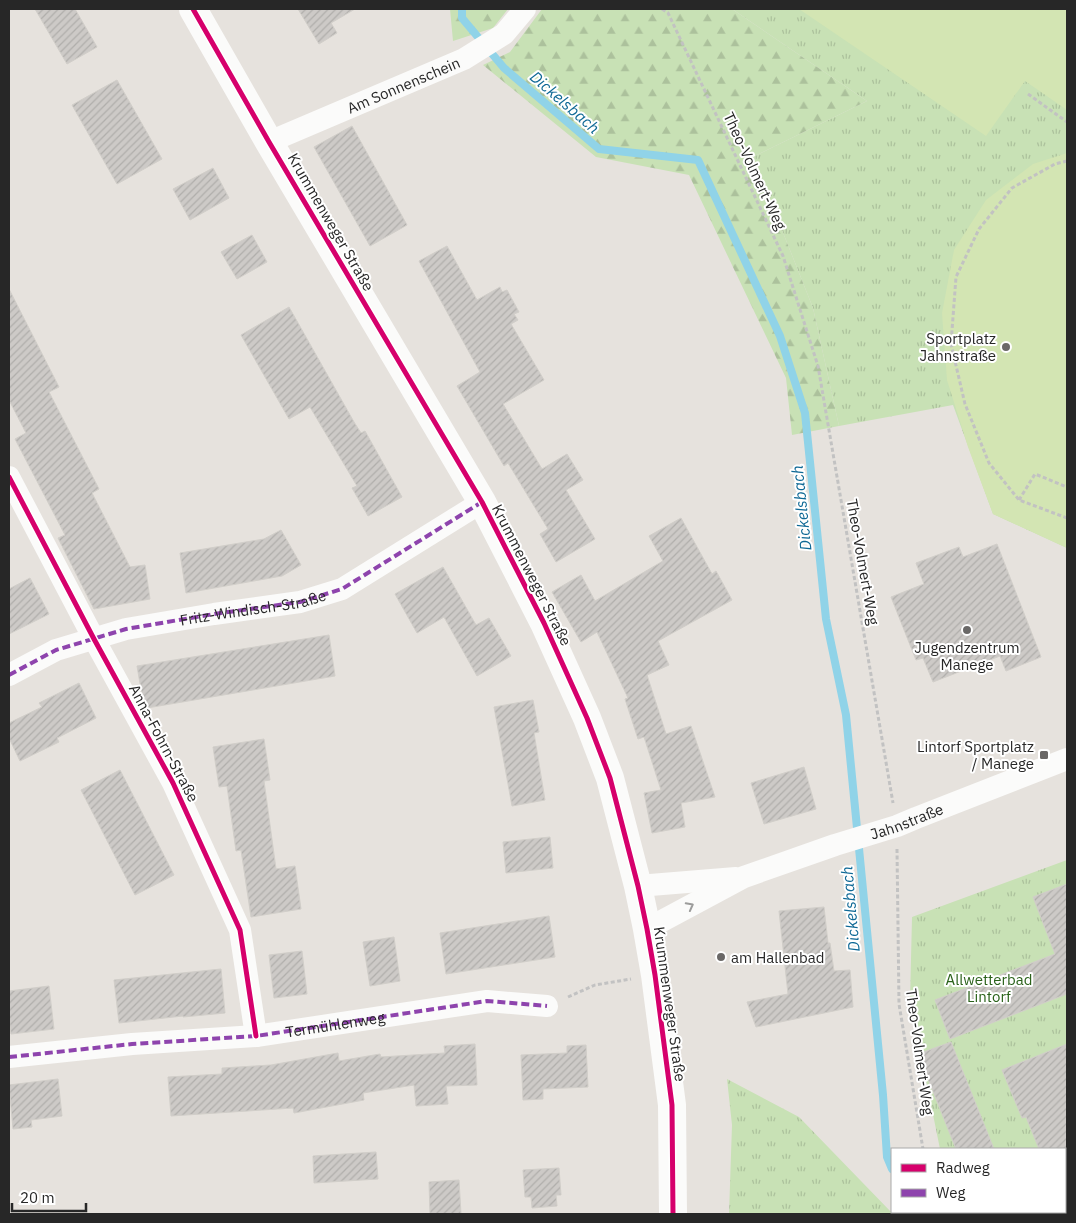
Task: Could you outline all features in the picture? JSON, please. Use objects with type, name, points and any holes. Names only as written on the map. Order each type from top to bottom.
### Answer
[{"type":"main road","name":"Krummenweger Straße","points":[[193,9],[269,142],[482,502],[544,623],[587,718],[610,778],[638,886],[655,975],[672,1105],[673,1214]]},
{"type":"street","name":"Am Sonnenschein","points":[[269,142],[464,59],[504,34],[526,9]]},
{"type":"street","name":"Anna-Fohrn-Straße","points":[[9,477],[94,639],[173,783],[240,930],[256,1036]]},
{"type":"street","name":"Fritz-Windisch-Straße","points":[[9,675],[56,650],[126,629],[300,602],[342,589],[482,502]]},
{"type":"street","name":"Jahnstraße","points":[[647,930],[744,877],[835,845],[893,828],[1067,759]]},
{"type":"street","name":"Jahnstraße","points":[[638,886],[744,877]]},
{"type":"street","name":"Termühlenweg","points":[[9,1057],[132,1044],[256,1036],[487,1001],[547,1006]]},
{"type":"path","points":[[1028,94],[1067,122]]},
{"type":"path","points":[[1067,161],[1055,164],[1012,188],[979,229],[956,277],[951,344],[965,404],[989,463],[1019,500],[1067,518]]},
{"type":"path","points":[[1019,500],[1035,474],[1067,487]]},
{"type":"path","points":[[547,1006],[595,985],[655,975]]},
{"type":"green space","points":[[450,9],[508,9],[493,28],[453,41]]},
{"type":"green space","points":[[542,9],[732,9],[867,101],[753,157],[813,308],[839,426],[792,435],[786,378],[689,175],[596,157],[483,65],[510,52]]},
{"type":"green space","name":"Sportplatz Jahnstraße","points":[[732,9],[1067,9],[1067,548],[993,514],[953,405],[839,426],[813,308],[753,157],[867,101]]},
{"type":"green space","points":[[799,9],[1067,9],[1067,110],[1025,81],[986,136]]},
{"type":"green space","name":"Sportplatz Jahnstraße","points":[[1067,153],[1067,548],[993,514],[968,447],[947,380],[942,313],[954,250],[986,200],[1033,164]]},
{"type":"green space","name":"Allwetterbad Lintorf","points":[[1067,860],[1067,1214],[956,1213],[1066,1213],[1066,1148],[940,1148],[910,1001],[912,917]]},
{"type":"green space","points":[[727,1079],[799,1117],[893,1214],[729,1214],[732,1125]]},
{"type":"building","points":[[35,9],[75,9],[97,47],[67,64]]},
{"type":"building","points":[[298,9],[355,9],[331,23],[337,33],[319,44]]},
{"type":"building","points":[[117,80],[162,159],[117,184],[72,105]]},
{"type":"building","points":[[352,126],[407,225],[370,246],[314,147]]},
{"type":"building","points":[[213,168],[229,198],[190,220],[173,189]]},
{"type":"building","points":[[252,235],[267,262],[237,279],[221,252]]},
{"type":"building","points":[[447,246],[477,300],[500,287],[502,292],[507,290],[519,312],[514,314],[518,320],[511,324],[544,380],[503,404],[542,469],[567,454],[583,480],[566,490],[595,539],[556,562],[540,534],[548,529],[508,463],[504,466],[457,386],[480,372],[419,261]]},
{"type":"building","points":[[9,289],[59,387],[49,392],[99,489],[92,493],[130,567],[145,565],[150,599],[94,609],[58,538],[65,535],[15,439],[26,433],[9,400]]},
{"type":"building","points":[[289,307],[354,422],[361,433],[365,431],[402,497],[368,516],[352,488],[357,486],[310,407],[289,419],[241,335]]},
{"type":"building","points":[[681,518],[712,574],[716,571],[732,600],[658,641],[669,665],[647,675],[666,734],[691,726],[715,797],[681,803],[685,827],[652,833],[644,793],[661,790],[644,737],[638,739],[625,699],[628,698],[597,632],[581,642],[552,592],[581,575],[595,601],[663,561],[649,536]]},
{"type":"building","points":[[281,530],[301,565],[282,576],[186,593],[180,553],[264,539]]},
{"type":"building","name":"Jugendzentrum Manege","points":[[997,544],[1041,657],[1006,671],[1000,656],[933,682],[923,658],[916,660],[891,597],[924,584],[916,563],[959,547],[963,557]]},
{"type":"building","points":[[443,567],[476,625],[489,618],[511,656],[477,676],[444,617],[417,633],[395,594]]},
{"type":"building","points":[[30,578],[49,614],[9,634],[9,589]]},
{"type":"building","points":[[329,635],[335,676],[147,708],[143,701],[137,666]]},
{"type":"building","points":[[79,683],[96,718],[57,738],[59,742],[20,761],[9,738],[9,723],[42,707],[39,703]]},
{"type":"building","points":[[533,700],[539,732],[534,733],[545,800],[512,806],[494,707]]},
{"type":"building","points":[[264,739],[270,780],[264,781],[276,869],[295,866],[301,909],[251,917],[241,850],[236,851],[227,786],[219,787],[213,747]]},
{"type":"building","points":[[804,767],[816,809],[764,824],[751,783]]},
{"type":"building","points":[[120,770],[174,875],[135,895],[81,790]]},
{"type":"building","points":[[550,837],[553,868],[506,873],[503,842]]},
{"type":"building","points":[[1067,884],[1067,994],[950,1039],[935,1000],[1055,954],[1033,897]]},
{"type":"building","points":[[824,907],[828,943],[830,943],[834,971],[850,970],[853,1007],[756,1027],[747,1002],[788,994],[779,911]]},
{"type":"building","points":[[549,916],[555,957],[446,974],[440,933]]},
{"type":"building","points":[[394,937],[400,981],[370,986],[363,942]]},
{"type":"building","points":[[302,951],[307,994],[274,998],[269,955]]},
{"type":"building","points":[[221,969],[225,1013],[119,1023],[114,980]]},
{"type":"building","points":[[49,986],[54,1029],[11,1034],[9,991]]},
{"type":"building","points":[[951,1042],[994,1148],[956,1148],[918,1054]]},
{"type":"building","points":[[475,1044],[477,1085],[446,1086],[448,1104],[416,1106],[414,1085],[363,1093],[364,1100],[294,1113],[293,1108],[171,1116],[168,1077],[222,1074],[222,1068],[271,1065],[338,1053],[339,1061],[380,1054],[381,1057],[445,1053],[444,1046]]},
{"type":"building","points":[[1067,1044],[1067,1149],[1039,1148],[1026,1117],[1022,1118],[1002,1070]]},
{"type":"building","points":[[586,1045],[588,1087],[543,1089],[543,1099],[523,1100],[521,1055],[567,1053],[567,1046]]},
{"type":"building","points":[[58,1079],[62,1116],[31,1120],[32,1127],[13,1129],[9,1085]]},
{"type":"building","points":[[376,1152],[378,1179],[314,1183],[313,1156]]},
{"type":"building","points":[[559,1168],[561,1195],[556,1195],[557,1206],[532,1208],[531,1197],[525,1197],[523,1170]]},
{"type":"building","points":[[459,1180],[461,1214],[430,1214],[429,1182]]},
{"type":"waterway","name":"Dickelsbach","points":[[462,9],[462,18],[504,68],[599,149],[698,160],[780,336],[805,413],[826,619],[846,715],[883,1095],[887,1157],[891,1167]]},
{"type":"marked path","points":[[9,675],[56,650],[126,629],[300,602],[342,589],[482,502]]},
{"type":"marked path","points":[[9,1057],[132,1044],[256,1036],[487,1001],[547,1006]]},
{"type":"cycle path","points":[[193,9],[269,142],[482,502],[544,623],[587,718],[610,778],[638,886],[655,975],[672,1105],[673,1214]]},
{"type":"cycle path","points":[[9,477],[94,639],[173,783],[240,930],[256,1036]]},
{"type":"place","name":"Sportplatz Jahnstraße","points":[[1006,347]]},
{"type":"place","name":"Jugendzentrum Manege","points":[[967,630]]},
{"type":"place","name":"Lintorf Sportplatz / Manege","points":[[1044,755]]},
{"type":"place","name":"am Hallenbad","points":[[721,957]]}]
